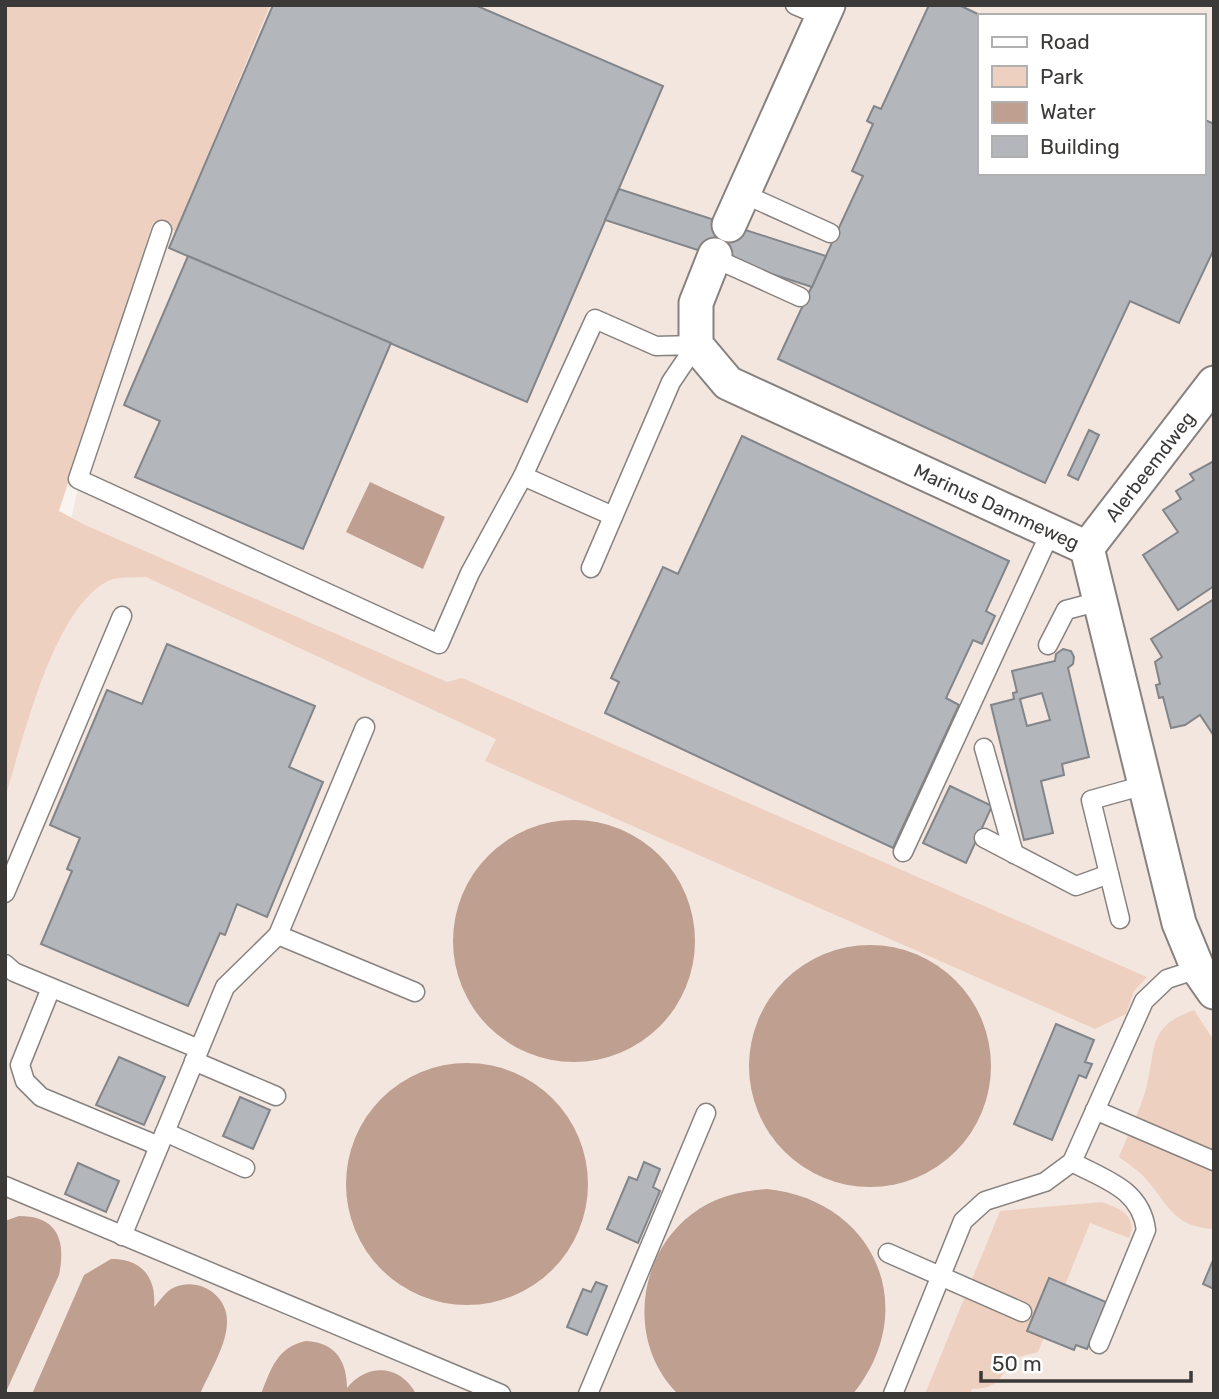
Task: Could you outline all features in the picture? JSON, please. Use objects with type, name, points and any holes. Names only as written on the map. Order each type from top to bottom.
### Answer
[{"type":"street","points":[[730,225],[815,9]]},
{"type":"street","points":[[696,345],[696,303],[715,257]]},
{"type":"street","name":"Marinus Dammeweg","points":[[696,345],[728,383],[1087,548],[1179,923],[1209,975]]},
{"type":"street","name":"Alerbeemdweg","points":[[1087,548],[1214,383]]},
{"type":"lane","points":[[744,194],[831,233]]},
{"type":"lane","points":[[162,230],[78,479],[439,644],[470,573],[523,476],[595,319],[656,346],[696,345]]},
{"type":"lane","points":[[715,257],[800,297]]},
{"type":"lane","points":[[591,568],[671,382],[696,345]]},
{"type":"lane","points":[[523,476],[613,516]]},
{"type":"lane","points":[[903,852],[1051,531]]},
{"type":"lane","points":[[1048,645],[1066,610],[1100,601]]},
{"type":"lane","points":[[5,893],[122,617]]},
{"type":"lane","points":[[122,1236],[225,987],[278,935],[365,727]]},
{"type":"lane","points":[[984,748],[1014,854]]},
{"type":"lane","points":[[1120,919],[1091,800],[1145,785]]},
{"type":"lane","points":[[984,838],[1076,886],[1108,874]]},
{"type":"lane","points":[[278,935],[415,992]]},
{"type":"lane","points":[[5,964],[13,972],[196,1055],[276,1096]]},
{"type":"lane","points":[[894,1394],[963,1221],[985,1201],[1045,1182],[1072,1162],[1143,1001],[1167,979],[1209,975]]},
{"type":"lane","points":[[51,988],[20,1065],[25,1081],[41,1097],[245,1168]]},
{"type":"lane","points":[[1095,1110],[1214,1161]]},
{"type":"lane","points":[[588,1394],[706,1113]]},
{"type":"lane","points":[[1072,1162],[1133,1195],[1144,1213],[1146,1230],[1099,1344]]},
{"type":"lane","points":[[5,1186],[501,1394]]},
{"type":"lane","points":[[888,1253],[1022,1312]]},
{"type":"shaded area","points":[[227,5],[1214,5],[1214,1394],[5,1394],[5,726],[67,537],[130,260]]},
{"type":"green space","points":[[5,5],[270,5],[176,231],[153,222],[59,511],[85,525],[447,682],[462,678],[1147,977],[1134,991],[1126,1014],[1095,1029],[505,770],[485,761],[496,739],[146,577],[108,581],[88,596],[71,619],[43,678],[5,797]]},
{"type":"green space","points":[[1194,1010],[1214,1041],[1214,1229],[1189,1224],[1180,1219],[1142,1175],[1119,1157],[1147,1085],[1157,1038],[1169,1023]]},
{"type":"green space","points":[[1102,1202],[1126,1214],[1131,1224],[1129,1238],[1090,1223],[1038,1352],[1011,1359],[997,1382],[987,1387],[972,1389],[970,1394],[925,1394],[1000,1211]]},
{"type":"water","points":[[370,482],[445,517],[423,569],[346,532]]},
{"type":"water","points":[[574,820],[620,829],[651,848],[667,864],[690,906],[695,941],[686,987],[667,1018],[651,1034],[609,1057],[574,1062],[528,1053],[497,1034],[481,1018],[458,976],[453,941],[462,895],[481,864],[497,848],[539,825]]},
{"type":"water","points":[[870,945],[905,950],[927,959],[963,989],[977,1009],[986,1031],[991,1066],[986,1101],[977,1123],[947,1159],[927,1173],[905,1182],[870,1187],[835,1182],[813,1173],[777,1143],[763,1123],[754,1101],[749,1066],[754,1031],[763,1009],[793,973],[813,959],[835,950]]},
{"type":"water","points":[[467,1063],[502,1068],[524,1077],[560,1107],[574,1127],[583,1149],[588,1184],[583,1219],[574,1241],[544,1277],[524,1291],[502,1300],[467,1305],[432,1300],[410,1291],[374,1261],[360,1241],[351,1219],[346,1184],[351,1149],[360,1127],[390,1091],[410,1077],[432,1068]]},
{"type":"water","points":[[767,1189],[805,1197],[836,1214],[860,1236],[876,1264],[885,1295],[884,1328],[874,1361],[853,1394],[678,1394],[662,1374],[651,1351],[645,1326],[645,1301],[650,1276],[659,1253],[673,1232],[700,1208],[728,1196]]},
{"type":"water","points":[[19,1216],[43,1220],[51,1226],[60,1241],[61,1263],[59,1275],[5,1394],[5,1221]]},
{"type":"water","points":[[111,1259],[131,1262],[145,1272],[153,1287],[154,1307],[170,1290],[183,1285],[201,1286],[217,1296],[226,1312],[226,1331],[217,1359],[200,1394],[32,1394],[84,1275]]},
{"type":"water","points":[[306,1341],[332,1349],[345,1369],[347,1388],[364,1374],[383,1370],[401,1377],[416,1394],[261,1394],[276,1360],[288,1348]]},
{"type":"building","points":[[273,5],[475,5],[663,86],[527,402],[169,248]]},
{"type":"building","points":[[929,5],[959,5],[978,14],[978,175],[1205,175],[1205,120],[1214,124],[1214,249],[1179,323],[1130,301],[1045,483],[778,359],[863,176],[852,171],[873,124],[867,121],[874,106],[881,109]]},
{"type":"building","points":[[619,189],[826,256],[812,287],[605,220]]},
{"type":"building","points":[[188,256],[391,343],[303,549],[135,477],[160,421],[124,405]]},
{"type":"building","points":[[1089,430],[1099,435],[1078,480],[1068,475]]},
{"type":"building","points":[[742,436],[1009,561],[986,611],[995,616],[982,644],[973,640],[946,698],[959,705],[893,848],[605,713],[619,682],[611,678],[663,567],[678,574]]},
{"type":"building","points":[[1214,461],[1214,586],[1178,610],[1143,555],[1178,532],[1163,510],[1181,499],[1176,491],[1194,480],[1190,474]]},
{"type":"building","points":[[1214,599],[1214,736],[1200,715],[1185,725],[1171,728],[1163,697],[1159,698],[1156,685],[1160,684],[1155,662],[1162,657],[1151,639]]},
{"type":"building","points":[[167,644],[315,706],[289,767],[323,782],[267,917],[237,904],[225,935],[220,933],[188,1006],[41,944],[72,871],[67,869],[80,838],[50,825],[107,690],[142,704]]},
{"type":"building","points":[[1063,649],[1071,651],[1074,657],[1073,664],[1068,668],[1089,757],[1062,764],[1064,775],[1041,781],[1053,833],[1024,840],[991,705],[1014,699],[1013,693],[1017,692],[1012,671],[1055,661],[1056,654]],"holes":[[[1042,693],[1050,720],[1027,726],[1020,699]]]},
{"type":"building","points":[[950,786],[992,806],[966,863],[923,843]]},
{"type":"building","points":[[1056,1024],[1094,1040],[1085,1062],[1092,1064],[1086,1078],[1079,1075],[1052,1140],[1014,1124]]},
{"type":"building","points":[[119,1057],[165,1077],[144,1125],[96,1105]]},
{"type":"building","points":[[240,1097],[270,1110],[253,1149],[223,1136]]},
{"type":"building","points":[[644,1162],[660,1169],[653,1187],[660,1191],[638,1243],[607,1229],[629,1177],[637,1180]]},
{"type":"building","points":[[78,1163],[119,1181],[106,1212],[65,1194]]},
{"type":"building","points":[[1214,1258],[1214,1289],[1203,1284]]},
{"type":"building","points":[[1049,1278],[1106,1302],[1087,1349],[1076,1345],[1074,1350],[1027,1331]]},
{"type":"building","points":[[596,1282],[607,1286],[587,1335],[567,1327],[583,1289],[591,1292]]}]
